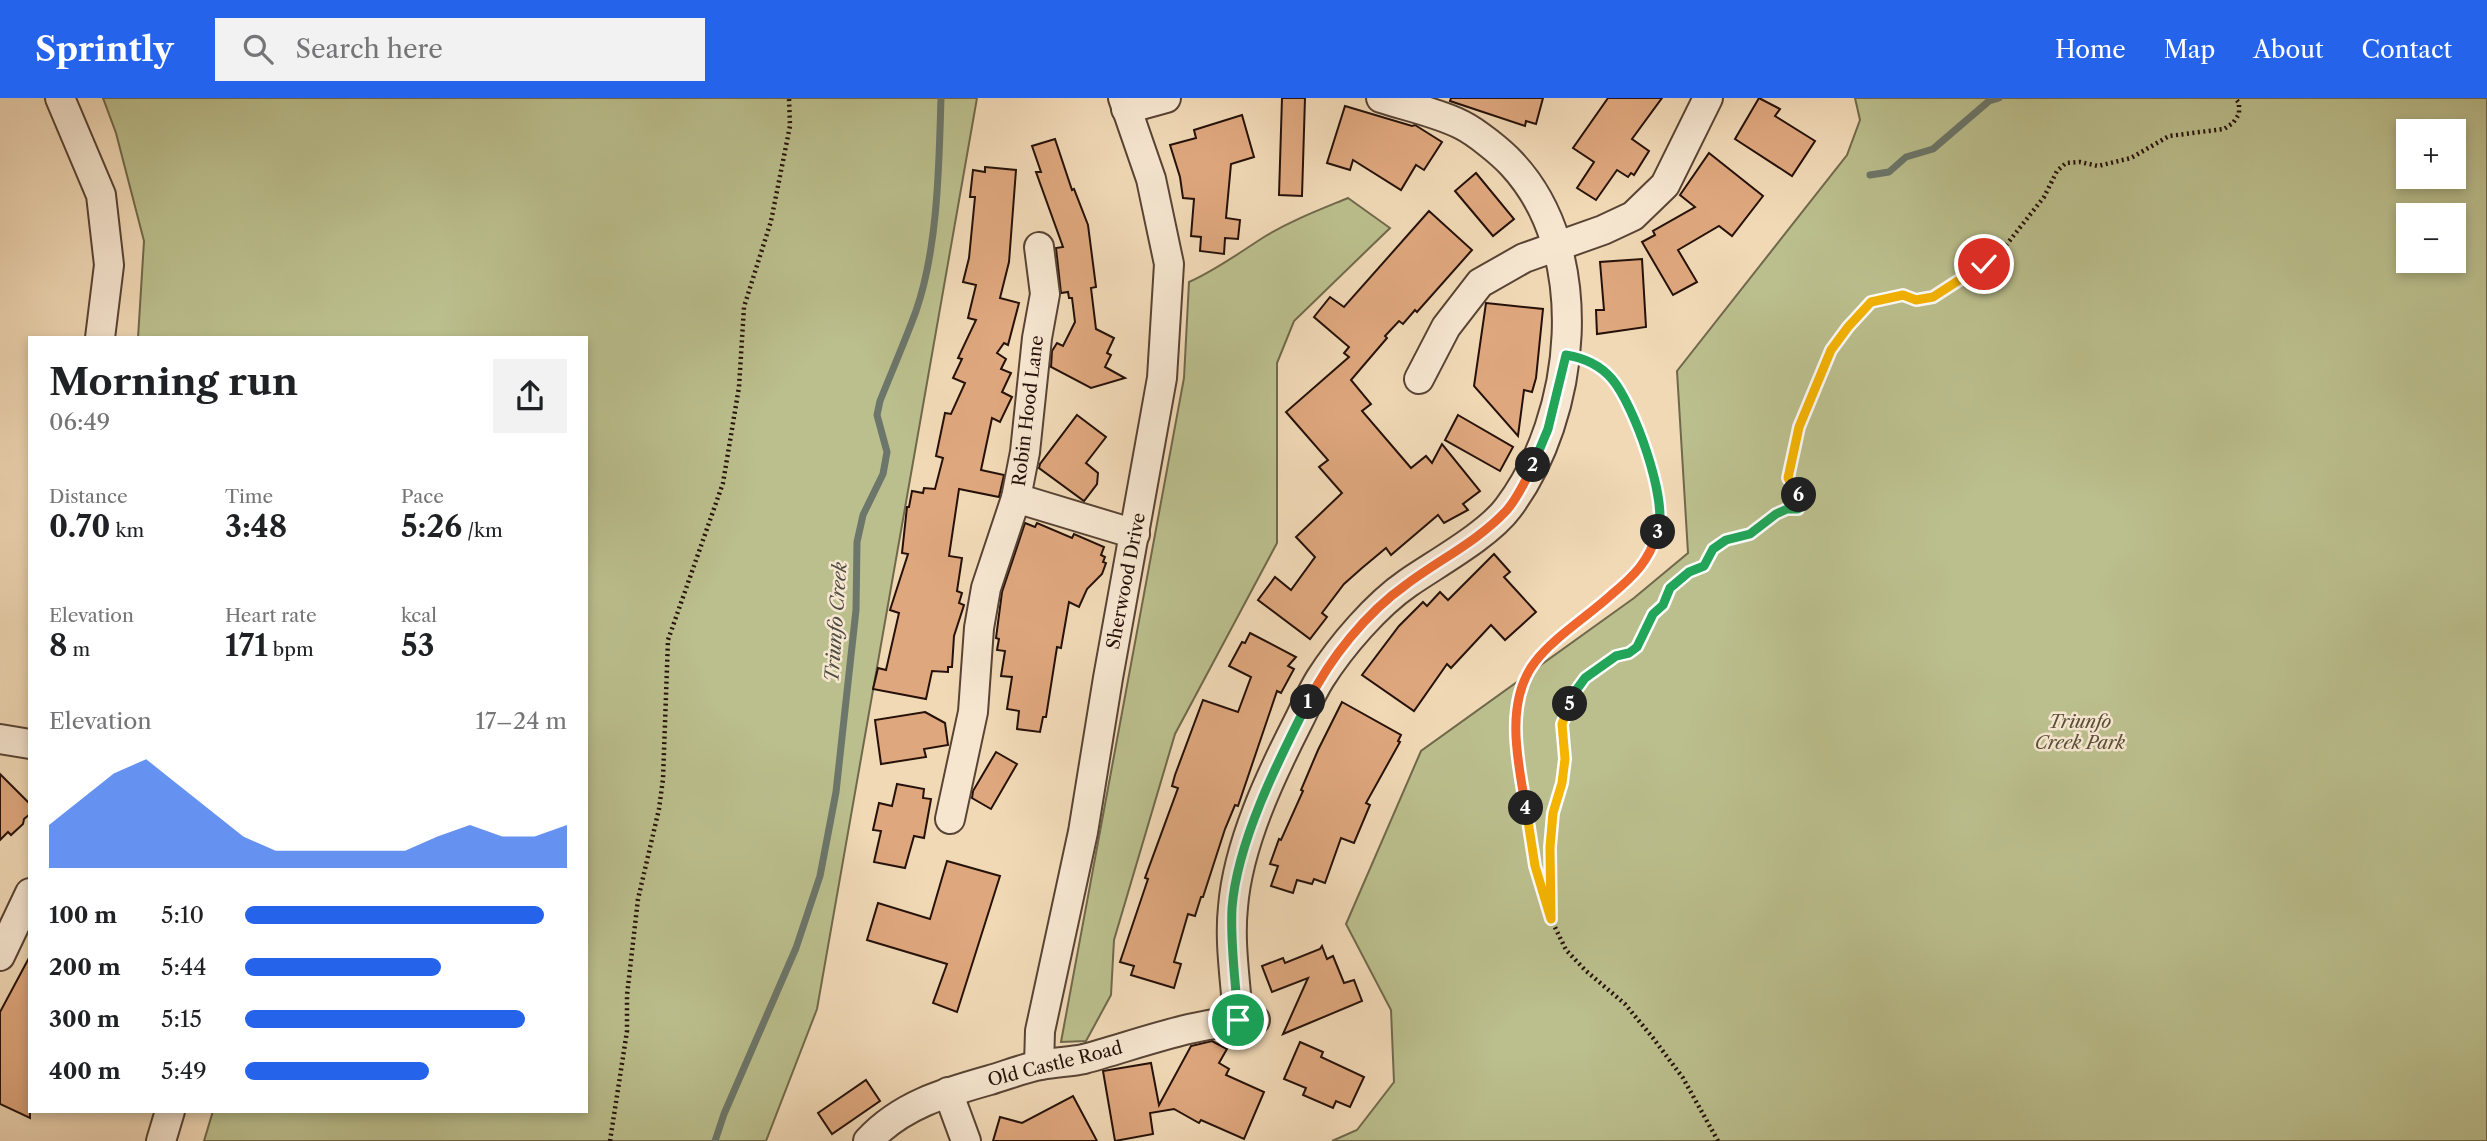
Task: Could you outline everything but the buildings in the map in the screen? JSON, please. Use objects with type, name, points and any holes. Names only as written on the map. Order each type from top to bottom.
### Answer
[{"type":"street","points":[[60,98],[101,195],[109,265],[100,336]]},
{"type":"street","points":[[1124,104],[1166,98]]},
{"type":"street","points":[[1381,98],[1463,125],[1511,163],[1542,205],[1557,245],[1566,292],[1566,355]]},
{"type":"street","points":[[1419,379],[1446,327],[1480,283],[1524,258],[1603,230],[1633,216],[1665,185],[1708,98]]},
{"type":"street","name":"Sherwood Drive","points":[[1039,1065],[1040,1031],[1083,832],[1162,378],[1169,264],[1151,178],[1124,104]]},
{"type":"street","name":"Robin Hood Lane","points":[[950,819],[973,712],[979,628],[986,589],[1016,498],[1025,452],[1037,338],[1045,294],[1039,247]]},
{"type":"street","name":"Old Castle Road","points":[[868,1141],[884,1124],[925,1100],[948,1092],[1039,1065],[1080,1059],[1154,1039],[1246,1020],[1232,938],[1236,881],[1251,831],[1284,748],[1319,680],[1353,634],[1404,586],[1470,542],[1507,510],[1541,449],[1558,394],[1566,355]]},
{"type":"street","points":[[1016,498],[1135,534]]},
{"type":"street","points":[[0,739],[28,744]]},
{"type":"street","points":[[0,956],[28,897]]},
{"type":"street","points":[[948,1092],[966,1141]]},
{"type":"street","points":[[162,1141],[169,1113]]},
{"type":"path","points":[[610,1141],[627,1031],[627,995],[638,899],[659,809],[663,779],[668,640],[723,483],[739,387],[744,307],[771,221],[790,126],[789,98]]},
{"type":"path","points":[[1551,919],[1549,882],[1552,824],[1565,759],[1562,724],[1577,689],[1585,678],[1616,656],[1629,653],[1637,647],[1653,614],[1663,605],[1670,588],[1689,572],[1704,566],[1713,549],[1726,540],[1750,534],[1776,514],[1787,509],[1798,509],[1803,498],[1795,491],[1788,478],[1799,427],[1831,350],[1848,327],[1871,302],[1903,295],[1916,300],[1933,297],[1984,264],[2007,244],[2044,197],[2057,171],[2066,163],[2080,162],[2098,166],[2131,158],[2169,136],[2224,129],[2233,123],[2239,114],[2239,103],[2235,98]]},
{"type":"path","points":[[1566,355],[1585,358],[1595,364],[1611,378],[1632,409],[1654,478],[1661,522],[1651,554],[1626,582],[1534,663],[1520,694],[1516,724],[1520,776],[1535,866],[1551,919],[1566,950],[1625,1004],[1653,1038],[1683,1078],[1718,1141]]},
{"type":"green space","points":[[103,98],[977,98],[817,1009],[766,1141],[204,1141],[212,1113],[588,1113],[588,336],[138,336],[144,241],[116,133]]},
{"type":"green space","name":"Triunfo Creek Park","points":[[1855,98],[2487,98],[2487,1141],[1332,1141],[1357,1130],[1394,1082],[1391,1010],[1346,924],[1421,751],[1634,598],[1688,553],[1677,371],[1847,155],[1860,120]]},
{"type":"green space","points":[[1348,198],[1390,228],[1294,321],[1277,363],[1277,543],[1175,734],[1114,940],[1111,995],[1086,1041],[1061,1042],[1184,378],[1189,282],[1284,226]]},
{"type":"waterway","name":"Triunfo Creek","points":[[715,1141],[724,1114],[796,948],[820,876],[836,792],[856,610],[857,542],[863,515],[883,474],[887,452],[877,415],[880,401],[916,311],[929,260],[936,206],[941,98]]},
{"type":"waterway","points":[[1870,175],[1889,172],[1906,157],[1933,149],[1989,101],[1999,98]]},
{"type":"route","points":[[1238,1020],[1232,938],[1232,908],[1236,881],[1251,831],[1284,748],[1319,680],[1353,634],[1404,586],[1470,542],[1507,510],[1528,477],[1541,449],[1558,394],[1566,355],[1585,358],[1595,364],[1611,378],[1632,409],[1654,478],[1661,522],[1651,554],[1626,582],[1534,663],[1520,694],[1516,724],[1520,776],[1535,866],[1551,919],[1550,847],[1553,813],[1562,783],[1565,759],[1562,724],[1577,689],[1585,678],[1616,656],[1629,653],[1637,647],[1653,614],[1663,605],[1670,588],[1689,572],[1704,566],[1713,549],[1726,540],[1750,534],[1776,514],[1787,509],[1798,509],[1803,498],[1795,491],[1788,478],[1799,427],[1831,350],[1871,302],[1903,295],[1916,300],[1933,297],[1984,264]]}]
